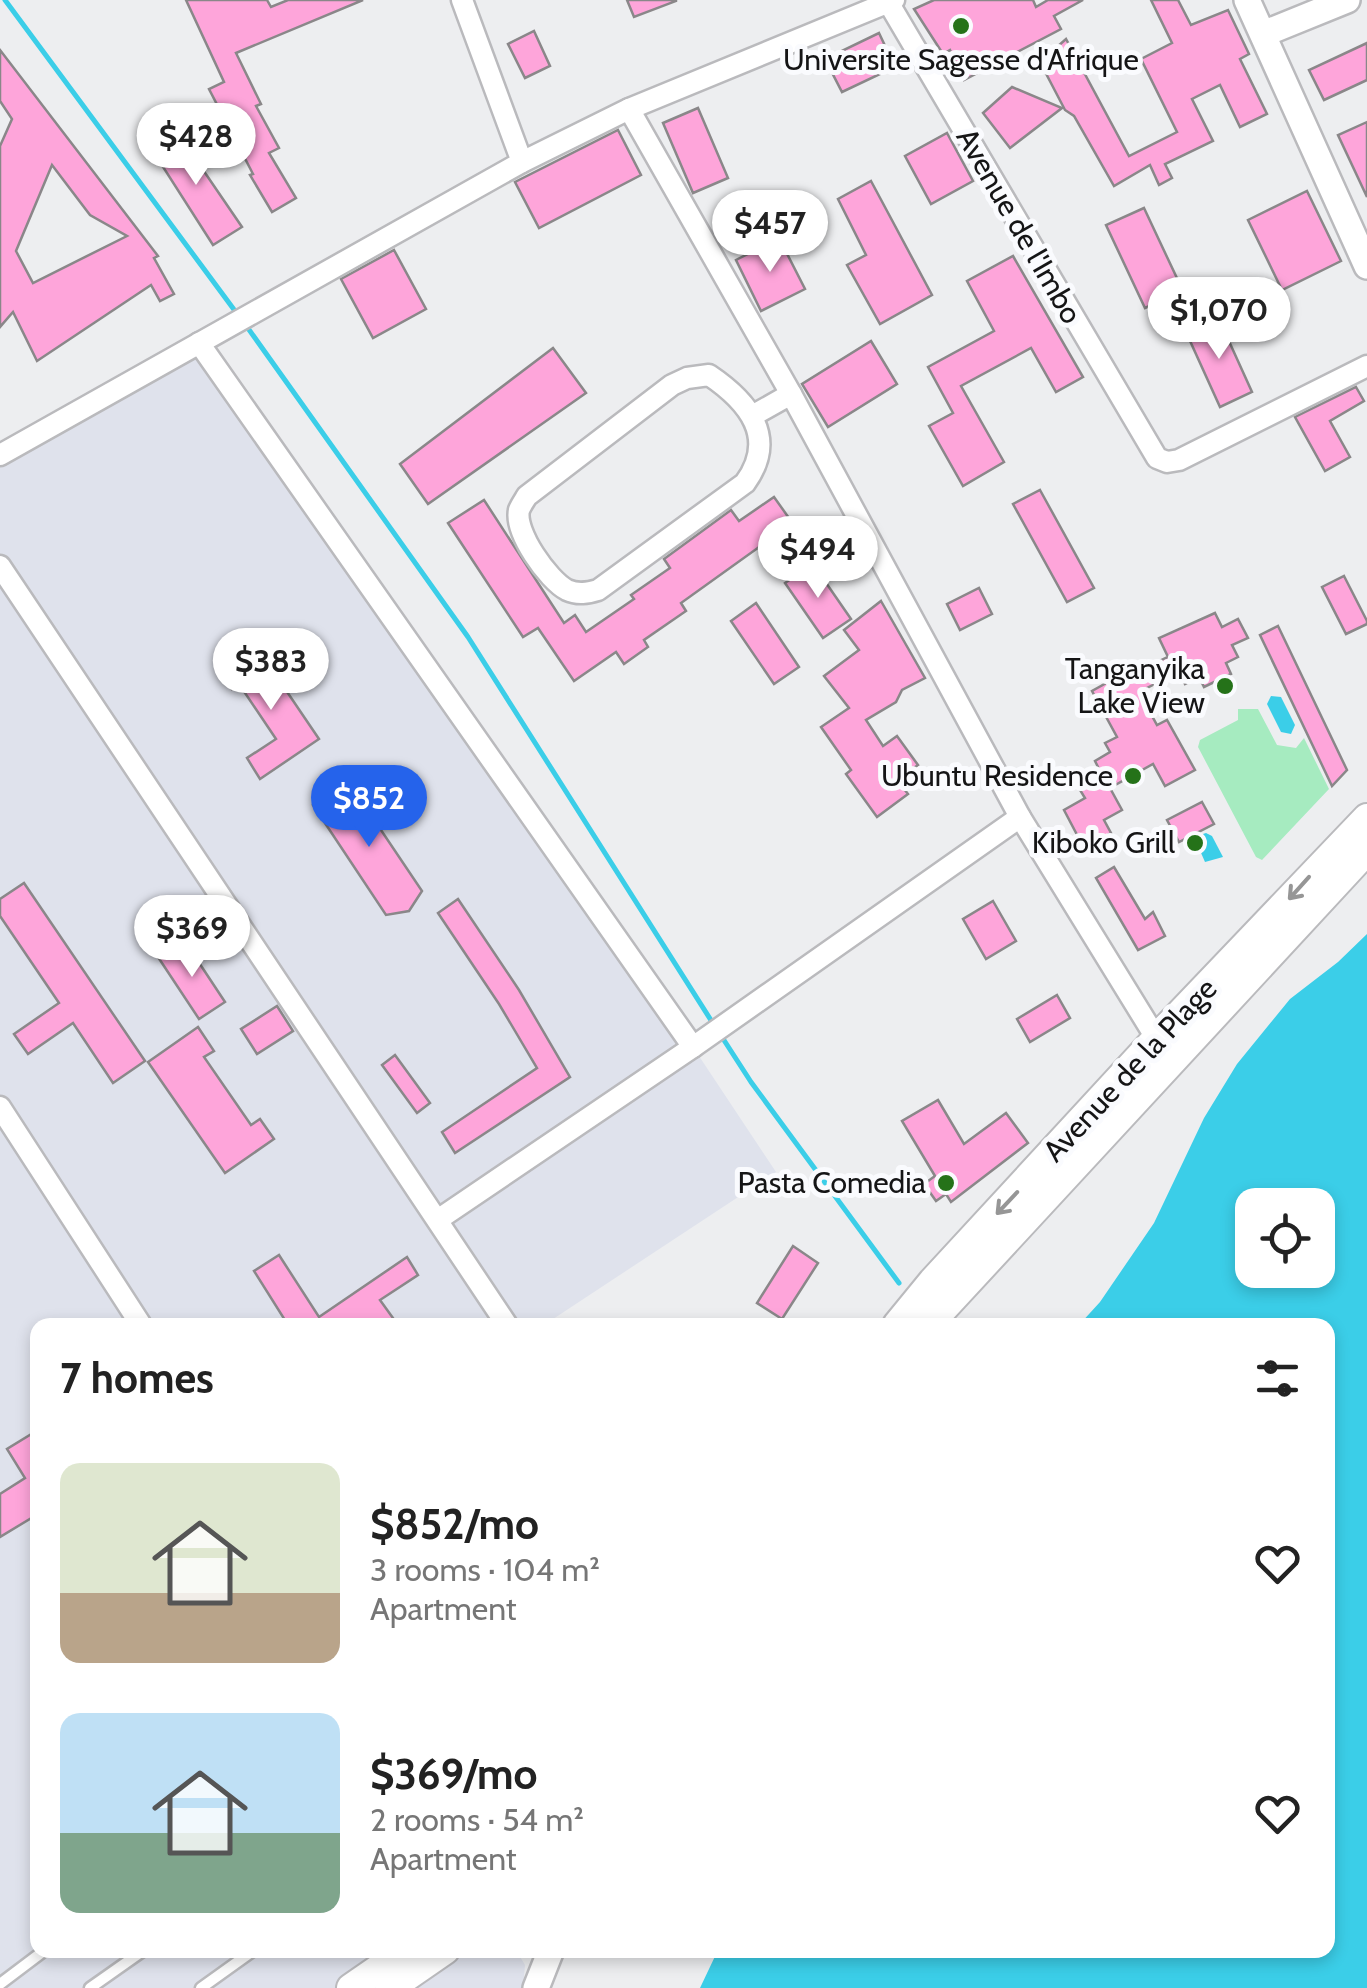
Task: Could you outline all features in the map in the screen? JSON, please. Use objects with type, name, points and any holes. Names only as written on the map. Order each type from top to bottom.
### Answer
[{"type":"main road","name":"Avenue de la Plage","points":[[934,1318],[1367,818]]},
{"type":"main road","name":"Avenue de la Plage","points":[[903,1318],[933,1281],[1163,1049],[1367,850]]},
{"type":"main road","points":[[351,1988],[394,1958]]},
{"type":"main road","points":[[390,1988],[434,1958]]},
{"type":"street","points":[[462,0],[522,162]]},
{"type":"street","points":[[1248,0],[1367,266]]},
{"type":"street","points":[[1263,34],[1347,0]]},
{"type":"street","points":[[0,455],[522,162],[863,6],[891,1]]},
{"type":"street","name":"Avenue de l'Imbo","points":[[891,1],[1157,458],[1179,460],[1367,366]]},
{"type":"street","points":[[629,110],[791,394],[1020,817],[1163,1049]]},
{"type":"street","points":[[206,339],[699,1042]]},
{"type":"street","points":[[709,374],[729,388],[752,416],[761,441],[757,467],[745,484],[598,590],[586,594],[569,591],[556,582],[525,541],[518,512],[526,496],[672,385],[709,374]]},
{"type":"street","points":[[752,416],[791,394]]},
{"type":"street","points":[[0,566],[503,1318]]},
{"type":"street","points":[[439,1220],[1020,817]]},
{"type":"street","points":[[0,1107],[136,1318]]},
{"type":"street","points":[[536,1988],[547,1958]]},
{"type":"lane","points":[[0,1984],[34,1958]]},
{"type":"lane","points":[[90,1988],[133,1958]]},
{"type":"lane","points":[[201,1988],[243,1958]]},
{"type":"shaded area","points":[[199,343],[693,1047],[776,1172],[555,1318],[30,1318],[30,1958],[521,1958],[525,1965],[523,1988],[0,1988],[0,455]]},
{"type":"green space","points":[[1238,709],[1258,709],[1277,745],[1296,748],[1304,738],[1329,789],[1262,860],[1256,857],[1198,747],[1200,740],[1238,720]]},
{"type":"water","points":[[1271,696],[1281,697],[1295,725],[1291,734],[1281,732],[1267,704]]},
{"type":"water","points":[[1206,833],[1212,836],[1223,857],[1205,862],[1194,837]]},
{"type":"water","points":[[1367,934],[1367,1988],[700,1988],[714,1958],[1335,1958],[1335,1318],[1085,1318],[1154,1223],[1204,1118],[1237,1064],[1290,999]]},
{"type":"building","points":[[186,0],[267,0],[271,7],[288,0],[363,0],[236,53],[261,104],[256,106],[279,148],[269,153],[296,198],[272,212],[209,89],[224,82]]},
{"type":"building","points":[[627,0],[676,0],[676,1],[634,17]]},
{"type":"building","points":[[934,0],[1033,0],[1036,7],[1048,0],[1083,0],[1054,16],[1061,29],[964,80],[950,50],[943,54],[914,9]]},
{"type":"building","points":[[1151,0],[1178,0],[1191,25],[1228,10],[1249,54],[1240,59],[1267,114],[1240,127],[1220,85],[1192,99],[1213,141],[1165,164],[1172,178],[1159,185],[1150,165],[1114,186],[1074,116],[1065,110],[1040,62],[1066,39],[1129,156],[1177,132],[1141,59],[1172,43]]},
{"type":"building","points":[[534,31],[550,66],[525,78],[508,44]]},
{"type":"building","points":[[879,33],[895,67],[842,92],[825,59]]},
{"type":"building","points":[[1367,43],[1367,80],[1324,100],[1309,70]]},
{"type":"building","points":[[0,50],[158,256],[154,258],[174,294],[160,301],[151,285],[37,361],[13,312],[0,327],[0,146],[12,119],[0,101]],"holes":[[[52,165],[90,215],[127,236],[33,283],[16,251]]]},
{"type":"building","points":[[1012,87],[1062,108],[1010,148],[983,113]]},
{"type":"building","points":[[698,108],[728,178],[693,193],[663,123]]},
{"type":"building","points":[[1367,122],[1367,197],[1338,135]]},
{"type":"building","points":[[176,130],[196,165],[199,164],[242,227],[213,245],[149,145]]},
{"type":"building","points":[[618,130],[641,175],[539,228],[515,182]]},
{"type":"building","points":[[947,133],[973,181],[931,204],[905,156]]},
{"type":"building","points":[[871,181],[932,295],[880,324],[847,265],[866,255],[838,199]]},
{"type":"building","points":[[1307,191],[1341,261],[1282,290],[1248,220]]},
{"type":"building","points":[[1144,208],[1183,291],[1145,308],[1106,225]]},
{"type":"building","points":[[779,238],[805,289],[761,311],[736,260]]},
{"type":"building","points":[[394,250],[426,309],[373,338],[341,279]]},
{"type":"building","points":[[1013,256],[1083,377],[1056,392],[1031,348],[961,386],[1004,462],[963,486],[929,426],[953,413],[928,367],[994,331],[967,281]]},
{"type":"building","points":[[1218,317],[1252,392],[1220,407],[1186,332]]},
{"type":"building","points":[[871,341],[897,384],[828,427],[802,384]]},
{"type":"building","points":[[553,348],[586,393],[428,504],[400,464]]},
{"type":"building","points":[[1356,387],[1364,401],[1330,421],[1350,457],[1325,471],[1295,417]]},
{"type":"building","points":[[1040,490],[1094,588],[1067,602],[1013,504]]},
{"type":"building","points":[[774,497],[801,535],[777,552],[769,540],[681,603],[686,611],[644,640],[648,647],[624,664],[616,652],[574,681],[538,628],[523,637],[448,523],[484,500],[564,623],[575,615],[586,632],[634,599],[631,595],[670,568],[664,559],[731,510],[739,521]]},
{"type":"building","points":[[813,564],[851,619],[823,638],[785,583]]},
{"type":"building","points":[[1344,576],[1367,621],[1346,634],[1322,587]]},
{"type":"building","points":[[979,588],[992,614],[960,630],[947,604]]},
{"type":"building","points":[[881,601],[925,678],[902,690],[896,702],[866,720],[883,746],[897,736],[918,765],[897,780],[908,794],[877,817],[846,774],[851,770],[821,727],[849,708],[824,676],[859,650],[844,630]]},
{"type":"building","points":[[756,603],[799,667],[774,684],[731,621]]},
{"type":"building","points":[[1215,613],[1222,627],[1238,619],[1248,638],[1232,645],[1238,657],[1226,663],[1231,674],[1204,687],[1199,677],[1185,684],[1179,672],[1139,692],[1157,725],[1167,720],[1195,770],[1165,786],[1153,764],[1110,788],[1122,810],[1104,820],[1111,833],[1084,848],[1064,810],[1085,798],[1080,790],[1093,782],[1088,773],[1098,767],[1095,761],[1110,752],[1105,743],[1117,737],[1092,691],[1128,671],[1130,675],[1168,657],[1159,638]]},
{"type":"building","points":[[1278,626],[1347,770],[1332,786],[1260,635]]},
{"type":"building","points":[[258,649],[319,739],[260,779],[247,758],[276,739],[239,684],[232,689],[221,674]]},
{"type":"building","points":[[348,781],[422,891],[409,911],[386,915],[313,805]]},
{"type":"building","points":[[1202,802],[1214,824],[1179,842],[1167,820]]},
{"type":"building","points":[[1114,867],[1145,919],[1153,912],[1165,936],[1138,950],[1096,878]]},
{"type":"building","points":[[24,883],[145,1061],[113,1083],[73,1023],[28,1054],[14,1034],[59,1003],[0,916],[0,899]]},
{"type":"building","points":[[458,899],[519,990],[570,1077],[455,1153],[442,1132],[537,1068],[438,913]]},
{"type":"building","points":[[993,901],[1016,941],[986,959],[963,919]]},
{"type":"building","points":[[184,940],[225,1002],[199,1019],[158,957]]},
{"type":"building","points":[[1057,995],[1070,1018],[1030,1042],[1017,1019]]},
{"type":"building","points":[[277,1006],[293,1031],[257,1054],[241,1029]]},
{"type":"building","points":[[198,1027],[214,1051],[204,1057],[251,1125],[260,1119],[274,1139],[225,1173],[148,1062]]},
{"type":"building","points":[[395,1055],[430,1103],[417,1113],[382,1065]]},
{"type":"building","points":[[938,1100],[964,1144],[1006,1113],[1028,1143],[951,1202],[946,1194],[936,1201],[924,1184],[935,1176],[902,1121]]},
{"type":"building","points":[[793,1246],[818,1263],[783,1318],[757,1303]]},
{"type":"building","points":[[279,1255],[319,1317],[407,1257],[418,1275],[380,1300],[393,1318],[284,1318],[254,1271]]},
{"type":"building","points":[[30,1435],[30,1519],[0,1537],[0,1494],[25,1478],[7,1449]]},
{"type":"waterway","points":[[5,0],[238,315]]},
{"type":"waterway","points":[[245,324],[468,637],[714,1025]]},
{"type":"waterway","points":[[720,1034],[899,1283]]},
{"type":"place","name":"Universite Sagesse d'Afrique","points":[[961,26]]},
{"type":"place","name":"Tanganyika Lake View","points":[[1225,686]]},
{"type":"place","name":"Ubuntu Residence","points":[[1133,776]]},
{"type":"place","name":"Kiboko Grill","points":[[1195,843]]},
{"type":"place","name":"Pasta Comedia","points":[[946,1183]]}]
